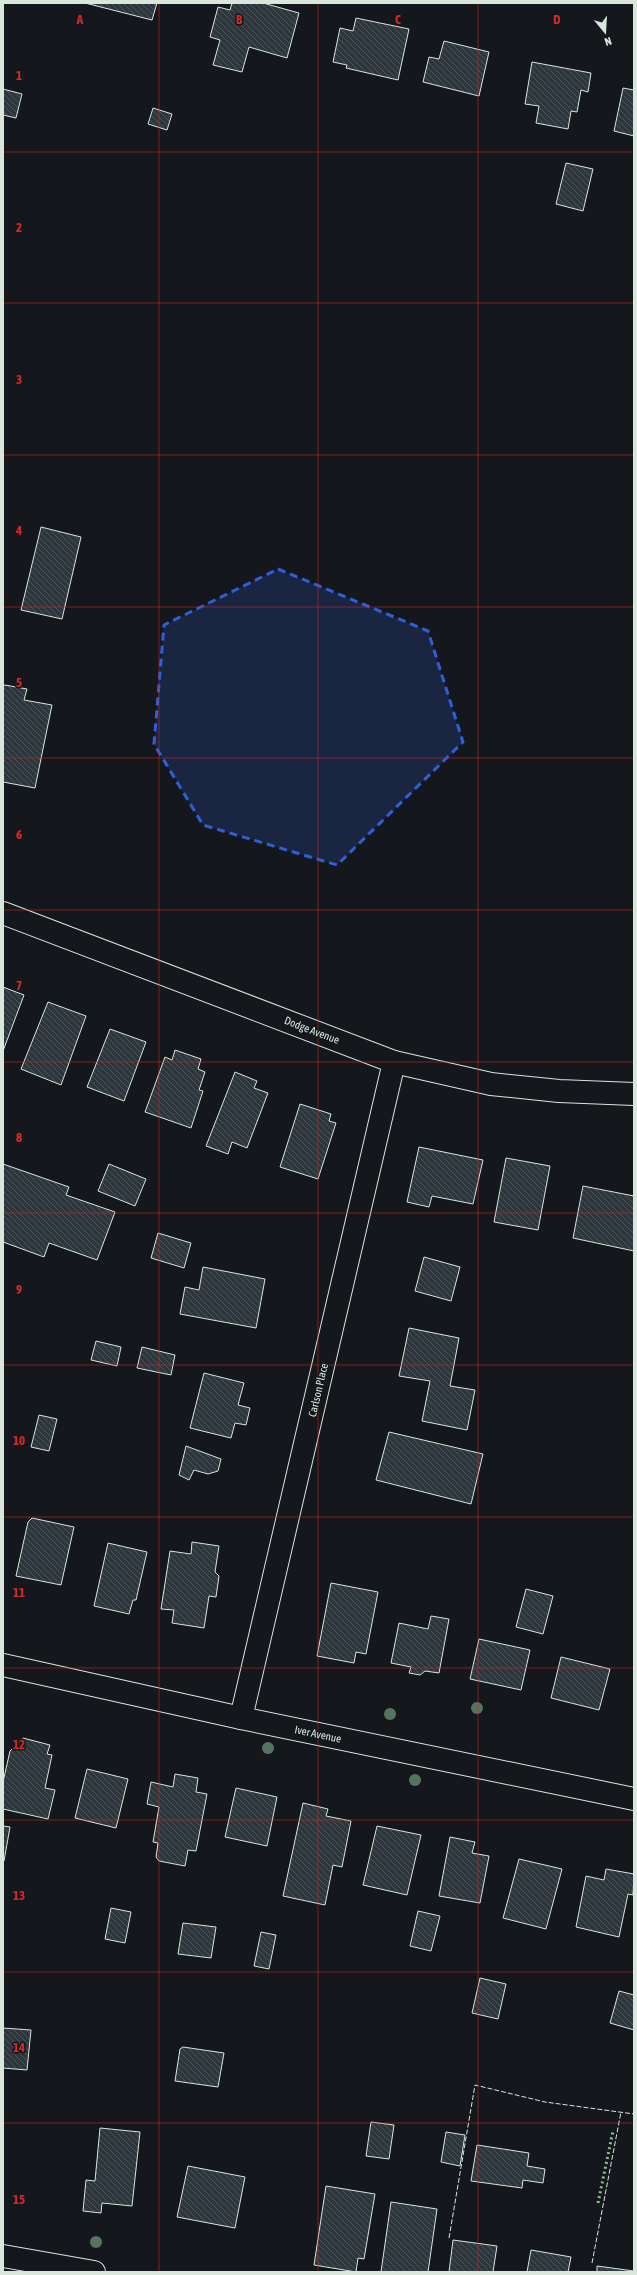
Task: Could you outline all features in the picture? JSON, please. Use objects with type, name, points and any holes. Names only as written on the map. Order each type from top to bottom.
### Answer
[{"type":"street","name":"Dodge Avenue","points":[[3,913],[394,1062],[491,1084],[559,1091],[634,1094]]},
{"type":"street","name":"Carlson Place","points":[[241,1718],[394,1062]]},
{"type":"street","name":"Iver Avenue","points":[[3,1665],[241,1718],[634,1799]]},
{"type":"street","points":[[3,2256],[94,2272]]},
{"type":"highlighted area","points":[[278,569],[428,631],[463,742],[337,865],[203,825],[154,744],[164,625]]},
{"type":"building","points":[[85,3],[157,3],[152,20]]},
{"type":"building","points":[[232,3],[263,3],[299,13],[287,58],[249,47],[242,72],[213,65],[220,40],[210,37],[218,7],[230,10]]},
{"type":"building","points":[[356,18],[409,29],[398,80],[346,68],[347,65],[333,62],[340,28],[353,31]]},
{"type":"building","points":[[444,41],[489,52],[479,96],[423,82],[429,57],[439,59]]},
{"type":"building","points":[[532,62],[591,73],[588,92],[581,90],[577,112],[571,111],[568,129],[536,123],[539,106],[525,104]]},
{"type":"building","points":[[623,88],[634,90],[634,136],[614,131]]},
{"type":"building","points":[[3,89],[22,94],[16,118],[3,115]]},
{"type":"building","points":[[153,108],[172,114],[167,130],[148,124]]},
{"type":"building","points":[[566,163],[593,169],[583,211],[556,204]]},
{"type":"building","points":[[41,527],[81,537],[62,619],[21,610]]},
{"type":"building","points":[[5,685],[27,689],[24,700],[52,705],[35,788],[3,782],[3,686]]},
{"type":"building","points":[[3,987],[24,995],[3,1051]]},
{"type":"building","points":[[48,1002],[86,1016],[61,1085],[21,1069]]},
{"type":"building","points":[[110,1029],[146,1042],[124,1101],[87,1087]]},
{"type":"building","points":[[175,1050],[201,1059],[198,1069],[205,1072],[199,1090],[203,1091],[191,1128],[145,1112],[165,1057],[172,1060]]},
{"type":"building","points":[[235,1072],[257,1081],[254,1088],[268,1093],[247,1148],[232,1142],[228,1154],[206,1146]]},
{"type":"building","points":[[300,1104],[331,1114],[329,1121],[336,1123],[318,1179],[280,1167]]},
{"type":"building","points":[[419,1147],[483,1160],[473,1204],[432,1196],[429,1207],[407,1202]]},
{"type":"building","points":[[506,1158],[550,1166],[538,1230],[494,1222]]},
{"type":"building","points":[[3,1164],[69,1187],[66,1195],[115,1212],[97,1260],[49,1243],[44,1257],[3,1242]]},
{"type":"building","points":[[109,1164],[146,1179],[135,1206],[98,1191]]},
{"type":"building","points":[[583,1186],[634,1196],[634,1251],[573,1238]]},
{"type":"building","points":[[158,1233],[191,1243],[184,1268],[151,1258]]},
{"type":"building","points":[[424,1257],[460,1267],[451,1301],[415,1291]]},
{"type":"building","points":[[203,1267],[265,1279],[256,1328],[180,1314],[185,1287],[199,1290]]},
{"type":"building","points":[[409,1328],[459,1338],[450,1386],[475,1390],[467,1430],[422,1421],[430,1381],[399,1376]]},
{"type":"building","points":[[96,1341],[121,1347],[117,1366],[91,1360]]},
{"type":"building","points":[[142,1347],[175,1355],[171,1375],[137,1368]]},
{"type":"building","points":[[204,1373],[244,1383],[238,1405],[250,1408],[246,1425],[235,1423],[231,1438],[190,1428]]},
{"type":"building","points":[[39,1415],[57,1419],[49,1451],[31,1447]]},
{"type":"building","points":[[389,1432],[483,1454],[471,1504],[376,1480]]},
{"type":"building","points":[[186,1446],[221,1459],[218,1471],[208,1474],[194,1470],[189,1480],[179,1475]]},
{"type":"building","points":[[32,1518],[74,1527],[61,1585],[16,1576],[28,1522]]},
{"type":"building","points":[[192,1542],[219,1546],[215,1572],[219,1576],[216,1597],[209,1596],[204,1628],[172,1623],[174,1610],[161,1609],[170,1551],[191,1554]]},
{"type":"building","points":[[108,1543],[147,1552],[136,1600],[133,1600],[129,1614],[94,1606]]},
{"type":"building","points":[[331,1583],[378,1592],[366,1654],[356,1652],[354,1663],[317,1656]]},
{"type":"building","points":[[526,1589],[553,1596],[543,1634],[516,1627]]},
{"type":"building","points":[[431,1616],[449,1619],[439,1673],[425,1671],[420,1675],[409,1673],[411,1667],[391,1663],[399,1623],[428,1629]]},
{"type":"building","points":[[479,1639],[530,1650],[521,1690],[470,1679]]},
{"type":"building","points":[[561,1657],[610,1669],[599,1710],[551,1698]]},
{"type":"building","points":[[23,1738],[50,1745],[47,1754],[52,1755],[45,1788],[55,1790],[48,1819],[3,1809],[3,1782],[10,1751]]},
{"type":"building","points":[[87,1769],[128,1779],[116,1828],[75,1818]]},
{"type":"building","points":[[175,1774],[198,1778],[196,1792],[207,1794],[196,1851],[188,1850],[185,1866],[159,1861],[156,1857],[158,1843],[153,1842],[159,1807],[147,1804],[151,1782],[173,1787]]},
{"type":"building","points":[[236,1788],[277,1797],[267,1846],[225,1837]]},
{"type":"building","points":[[303,1803],[328,1809],[326,1816],[351,1821],[342,1867],[333,1865],[325,1905],[283,1896]]},
{"type":"building","points":[[3,1826],[10,1827],[4,1861],[3,1861]]},
{"type":"building","points":[[377,1826],[421,1835],[407,1895],[363,1885]]},
{"type":"building","points":[[450,1837],[475,1842],[472,1853],[489,1856],[480,1903],[439,1896]]},
{"type":"building","points":[[519,1859],[562,1869],[546,1929],[503,1918]]},
{"type":"building","points":[[606,1869],[634,1874],[633,1895],[628,1894],[619,1937],[576,1927],[586,1876],[604,1880]]},
{"type":"building","points":[[111,1908],[131,1912],[125,1943],[105,1939]]},
{"type":"building","points":[[418,1911],[440,1916],[431,1951],[410,1946]]},
{"type":"building","points":[[183,1923],[216,1927],[211,1958],[178,1954]]},
{"type":"building","points":[[261,1932],[276,1935],[269,1969],[254,1966]]},
{"type":"building","points":[[480,1978],[506,1984],[498,2019],[472,2013]]},
{"type":"building","points":[[619,1991],[634,1995],[634,2030],[610,2023]]},
{"type":"building","points":[[3,2028],[31,2030],[27,2070],[3,2068]]},
{"type":"building","points":[[183,2047],[224,2053],[218,2087],[175,2081],[180,2049]]},
{"type":"building","points":[[371,2122],[394,2125],[389,2159],[366,2156]]},
{"type":"building","points":[[100,2128],[140,2132],[132,2206],[102,2203],[101,2213],[83,2211],[86,2180],[95,2181]]},
{"type":"building","points":[[446,2132],[465,2135],[460,2166],[441,2162]]},
{"type":"building","points":[[477,2145],[529,2153],[527,2166],[545,2169],[543,2183],[523,2180],[522,2188],[471,2181]]},
{"type":"building","points":[[188,2166],[245,2177],[235,2228],[177,2217]]},
{"type":"building","points":[[326,2186],[375,2194],[364,2259],[358,2258],[356,2272],[314,2265]]},
{"type":"building","points":[[391,2202],[437,2209],[428,2272],[381,2272]]},
{"type":"building","points":[[453,2240],[497,2246],[493,2272],[449,2272]]},
{"type":"building","points":[[531,2250],[571,2257],[568,2272],[527,2272]]},
{"type":"building","points":[[597,2266],[634,2271],[634,2272],[597,2272]]},
{"type":"hedge","points":[[598,2203],[613,2131]]},
{"type":"fence","points":[[449,2238],[475,2085],[545,2102],[634,2114]]},
{"type":"fence","points":[[592,2263],[621,2112]]}]
